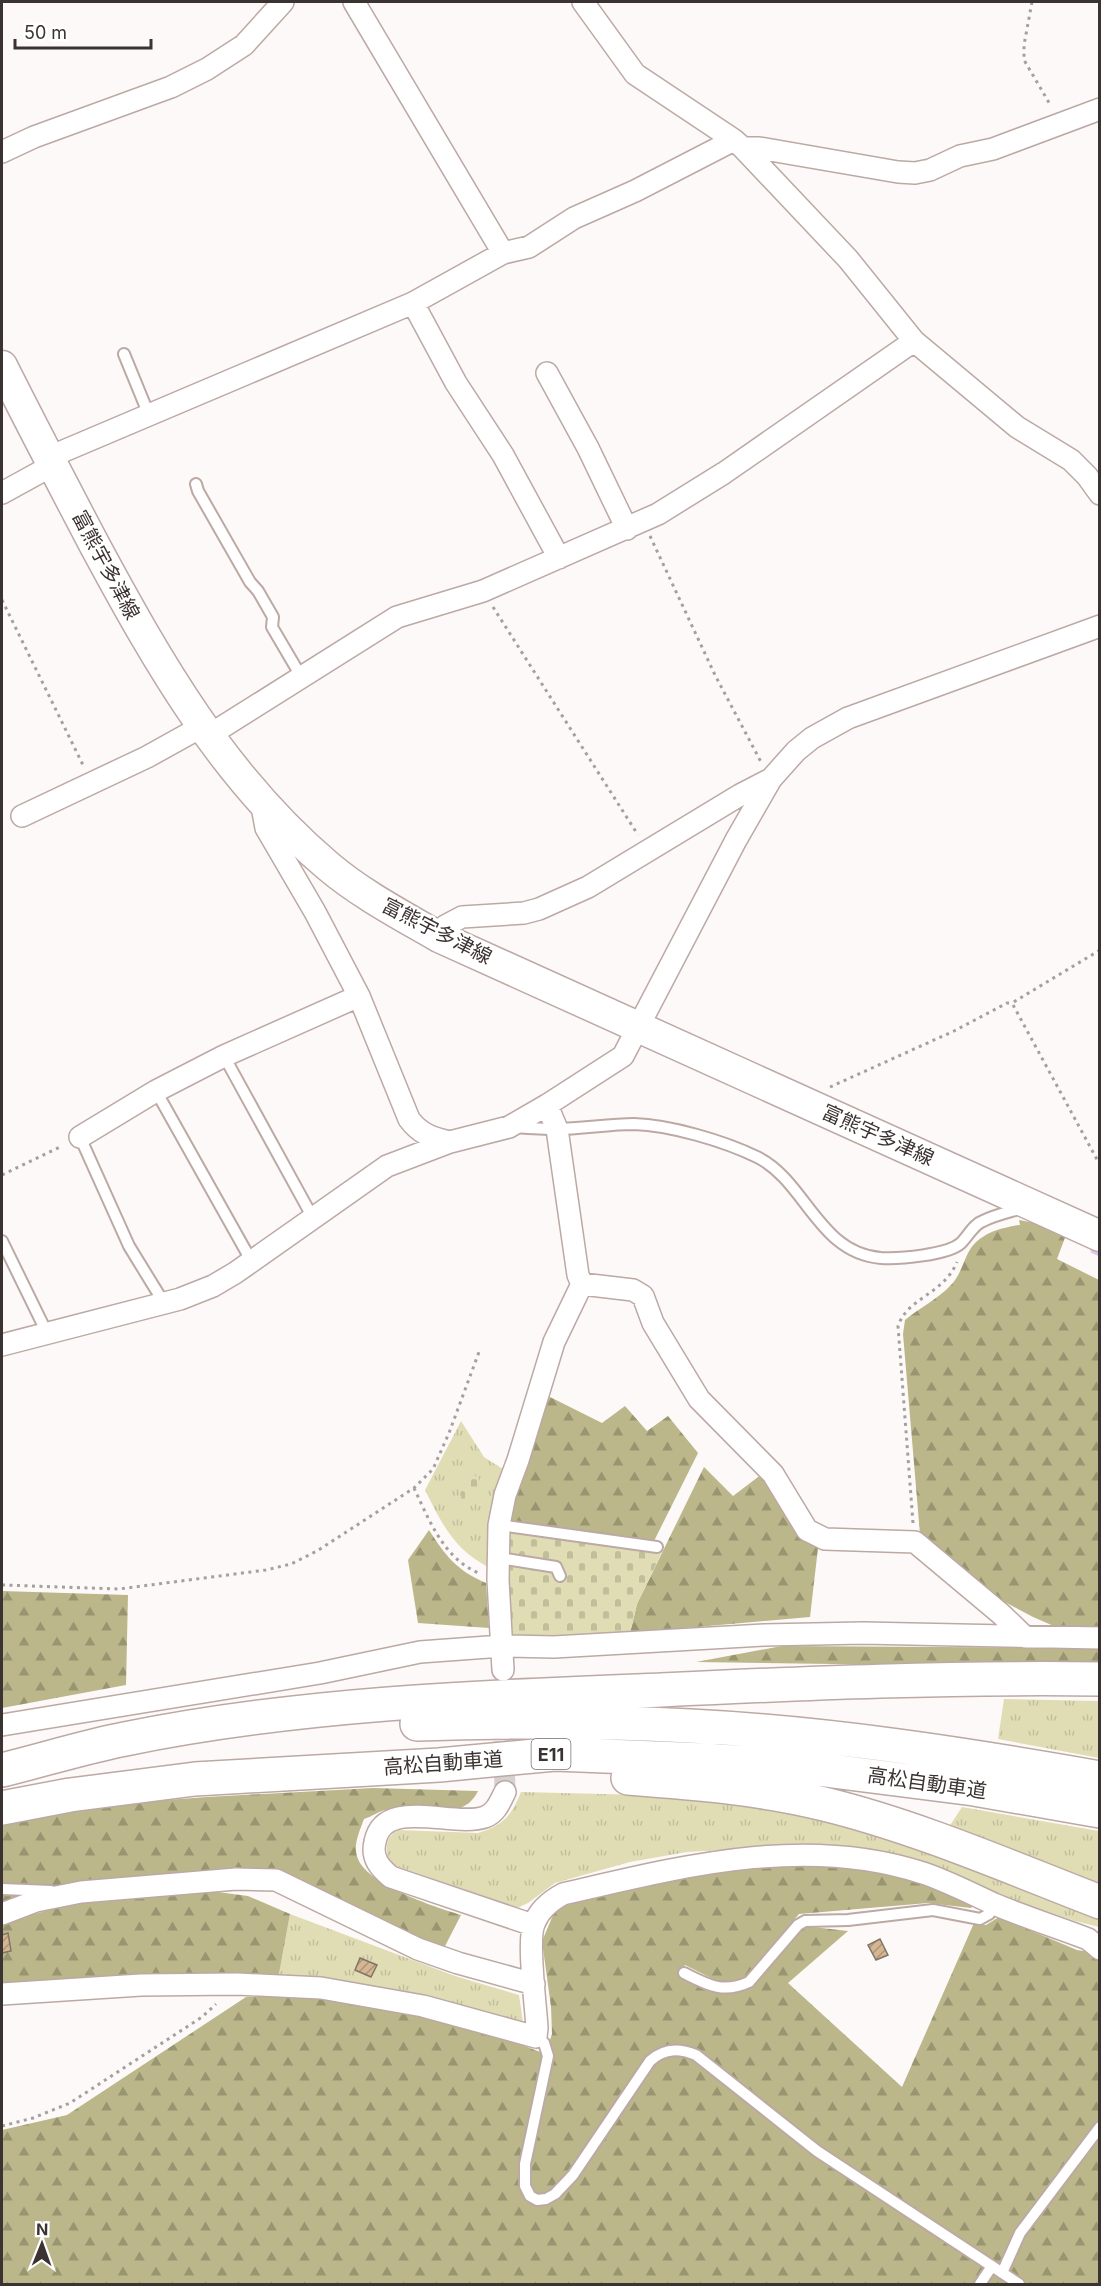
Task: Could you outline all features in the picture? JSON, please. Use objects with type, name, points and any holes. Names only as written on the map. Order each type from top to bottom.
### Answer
[{"type":"highway","points":[[2,1771],[125,1739],[262,1717],[378,1705],[492,1697],[748,1686],[1010,1678],[1100,1679]]},
{"type":"highway","name":"高松自動車道","points":[[2,1771],[246,1735],[358,1726],[471,1722],[689,1726],[784,1733],[889,1745],[1100,1778]]},
{"type":"highway","name":"高松自動車道","points":[[2,1808],[70,1795],[195,1779],[439,1765],[555,1754],[716,1761],[883,1777],[974,1789],[1100,1811]]},
{"type":"highway","points":[[439,1765],[697,1783],[759,1791],[823,1804],[919,1832],[1100,1902]]},
{"type":"main road","name":"富熊宇多津線","points":[[2,366],[51,462],[160,663],[205,731],[261,801],[294,836],[329,867],[373,898],[439,937],[1100,1236]]},
{"type":"street","points":[[2,152],[33,136],[171,87],[207,69],[244,45],[283,2]]},
{"type":"street","points":[[354,2],[503,253]]},
{"type":"street","points":[[583,2],[635,74],[738,144],[848,260],[914,341],[1017,427],[1071,460],[1100,494]]},
{"type":"street","points":[[2,493],[51,462],[149,415],[413,303],[503,253],[529,247],[574,218],[738,144],[897,172],[915,173],[930,170],[960,156],[993,149],[1100,109]]},
{"type":"street","points":[[413,303],[456,383],[503,455],[559,558]]},
{"type":"street","points":[[22,816],[205,731],[302,678],[397,617],[483,591],[635,526],[724,473],[914,341]]},
{"type":"street","points":[[547,373],[588,448],[635,526]]},
{"type":"street","points":[[2,1345],[164,1303],[213,1286],[252,1262],[387,1166],[450,1142],[509,1127],[548,1105],[623,1056],[730,850],[771,779],[796,751],[812,738],[848,718],[1100,626]]},
{"type":"street","points":[[439,937],[445,926],[462,917],[511,915],[558,902],[588,887],[740,795],[771,779]]},
{"type":"street","points":[[261,801],[266,828],[315,912],[359,996],[409,1119],[417,1130],[432,1138],[450,1142]]},
{"type":"street","points":[[80,1137],[156,1091],[224,1056],[359,996]]},
{"type":"street","points":[[503,1670],[498,1580],[499,1525],[506,1495],[554,1342],[582,1284],[578,1275],[556,1130],[548,1105]]},
{"type":"street","points":[[582,1284],[633,1290],[643,1296],[653,1323],[699,1399],[773,1474],[807,1530],[825,1539],[915,1542],[1001,1614],[1024,1637]]},
{"type":"street","points":[[2,1725],[320,1673],[420,1652],[502,1646],[554,1647],[764,1635],[863,1633],[1100,1638]]},
{"type":"street","points":[[505,1792],[496,1809],[488,1816],[475,1819],[400,1816],[387,1821],[378,1831],[374,1845],[374,1858],[381,1869],[391,1877],[533,1925]]},
{"type":"street","points":[[2,1994],[141,1984],[237,1984],[321,1988],[423,2006],[536,2037],[533,1925],[546,1905],[563,1894],[668,1870],[796,1854],[848,1856],[921,1872],[994,1904],[1096,1942]]},
{"type":"street","points":[[2,1914],[36,1901],[81,1892],[236,1879],[276,1880],[418,1949],[458,1963],[534,1984]]},
{"type":"lane","points":[[124,354],[149,415]]},
{"type":"lane","points":[[196,484],[244,572],[273,617],[272,627],[302,678]]},
{"type":"lane","points":[[224,1056],[313,1218]]},
{"type":"lane","points":[[156,1091],[252,1262]]},
{"type":"lane","points":[[509,1127],[556,1130],[633,1124],[690,1133],[757,1158],[771,1166],[825,1229],[843,1245],[861,1254],[898,1258],[926,1255],[959,1245],[980,1221],[1032,1205]]},
{"type":"lane","points":[[80,1137],[129,1246],[164,1303]]},
{"type":"lane","points":[[2,1241],[46,1333]]},
{"type":"lane","points":[[499,1525],[657,1547]]},
{"type":"lane","points":[[499,1558],[556,1567],[560,1576]]},
{"type":"lane","points":[[2,1890],[81,1892]]},
{"type":"lane","points":[[684,1973],[715,1988],[738,1987],[749,1982],[798,1925],[805,1921],[848,1920],[933,1910],[980,1919],[988,1914],[994,1904]]},
{"type":"lane","points":[[536,2037],[544,2043],[548,2056],[525,2164],[525,2186],[530,2196],[546,2199],[564,2186],[657,2054],[666,2051],[686,2051],[696,2055],[817,2151],[1019,2284]]},
{"type":"lane","points":[[1002,2273],[1020,2233],[1100,2127]]},
{"type":"lane","points":[[980,2284],[992,2266]]},
{"type":"path","points":[[1032,2],[1024,45],[1024,60],[1061,123]]},
{"type":"path","points":[[635,526],[771,779]]},
{"type":"path","points":[[483,591],[648,851]]},
{"type":"path","points":[[2,600],[92,783]]},
{"type":"path","points":[[807,1103],[814,1094],[954,1031],[1007,1003],[1012,1003],[1100,950]]},
{"type":"path","points":[[1012,1003],[1100,1165]]},
{"type":"path","points":[[2,1174],[80,1137]]},
{"type":"path","points":[[915,1542],[898,1326],[906,1311],[952,1275],[958,1260],[959,1245]]},
{"type":"path","points":[[2,1585],[119,1589],[291,1564],[317,1551],[414,1488],[433,1469],[479,1352]]},
{"type":"path","points":[[414,1488],[439,1538],[455,1556],[476,1572],[498,1580]]},
{"type":"path","points":[[2,2126],[33,2118],[70,2103],[202,2018],[237,1984]]},
{"type":"green space","points":[[1019,1220],[1035,1223],[1066,1235],[1057,1259],[1099,1280],[1099,1628],[1063,1630],[1033,1617],[982,1590],[920,1534],[903,1334],[905,1320],[950,1286],[977,1241],[997,1230],[1020,1225]]},
{"type":"green space","points":[[548,1396],[602,1423],[625,1406],[647,1431],[668,1416],[698,1453],[653,1543],[508,1522]]},
{"type":"green space","points":[[461,1421],[484,1457],[506,1471],[490,1568],[467,1553],[450,1535],[425,1490]]},
{"type":"green space","points":[[704,1467],[733,1496],[762,1474],[802,1535],[818,1548],[810,1617],[630,1633],[637,1604]]},
{"type":"green space","points":[[462,1475],[479,1476],[478,1502],[461,1501]]},
{"type":"green space","points":[[429,1530],[459,1567],[486,1583],[489,1628],[418,1623],[408,1560]]},
{"type":"green space","points":[[509,1532],[662,1552],[637,1604],[630,1633],[557,1637],[513,1636],[506,1560]]},
{"type":"green space","points":[[2,1591],[128,1595],[126,1685],[2,1708]]},
{"type":"green space","points":[[782,1646],[1100,1648],[1099,1665],[975,1666],[696,1662]]},
{"type":"green space","points":[[1004,1699],[1099,1701],[1099,1758],[998,1739]]},
{"type":"green space","points":[[373,1788],[478,1791],[471,1801],[461,1808],[450,1811],[386,1810],[364,1819],[356,1842],[357,1856],[362,1866],[373,1876],[402,1893],[461,1915],[443,1950],[252,1871],[223,1869],[99,1884],[2,1904],[2,1823],[74,1807]]},
{"type":"green space","points":[[521,1792],[685,1796],[851,1823],[1099,1916],[1099,1927],[1075,1921],[874,1851],[850,1846],[802,1845],[687,1852],[630,1862],[555,1883],[528,1903],[513,1910],[486,1902],[485,1897],[396,1866],[388,1858],[388,1841],[399,1830],[478,1833],[494,1827],[506,1818]]},
{"type":"green space","points":[[962,1807],[1099,1831],[1099,1885],[947,1830]]},
{"type":"green space","points":[[800,1863],[836,1865],[902,1876],[975,1904],[971,1908],[928,1903],[799,1914],[745,1978],[729,1983],[717,1981],[685,1965],[680,1973],[734,1992],[804,1926],[848,1931],[788,1983],[902,2087],[974,1923],[986,1925],[999,1917],[1077,1950],[1091,1952],[1099,1959],[1099,2284],[2,2284],[2,2130],[67,2115],[246,1997],[328,1997],[417,2011],[497,2035],[545,2054],[552,2034],[551,2007],[542,1941],[554,1913],[570,1902],[631,1886],[741,1868]]},
{"type":"green space","points":[[210,1891],[248,1896],[290,1914],[279,1974],[143,1975],[2,1983],[2,1923],[89,1899]]},
{"type":"green space","points":[[290,1914],[455,1976],[519,1995],[524,2029],[489,2012],[326,1979],[279,1974]]},
{"type":"building","points":[[8,1933],[11,1951],[2,1953],[2,1935]]},
{"type":"building","points":[[880,1939],[888,1955],[876,1960],[868,1945]]},
{"type":"building","points":[[360,1958],[377,1965],[371,1977],[355,1970]]},
{"type":"waterway","points":[[1093,1251],[1100,1254]]},
{"type":"tunnel","points":[[503,1710],[505,1792]]}]
